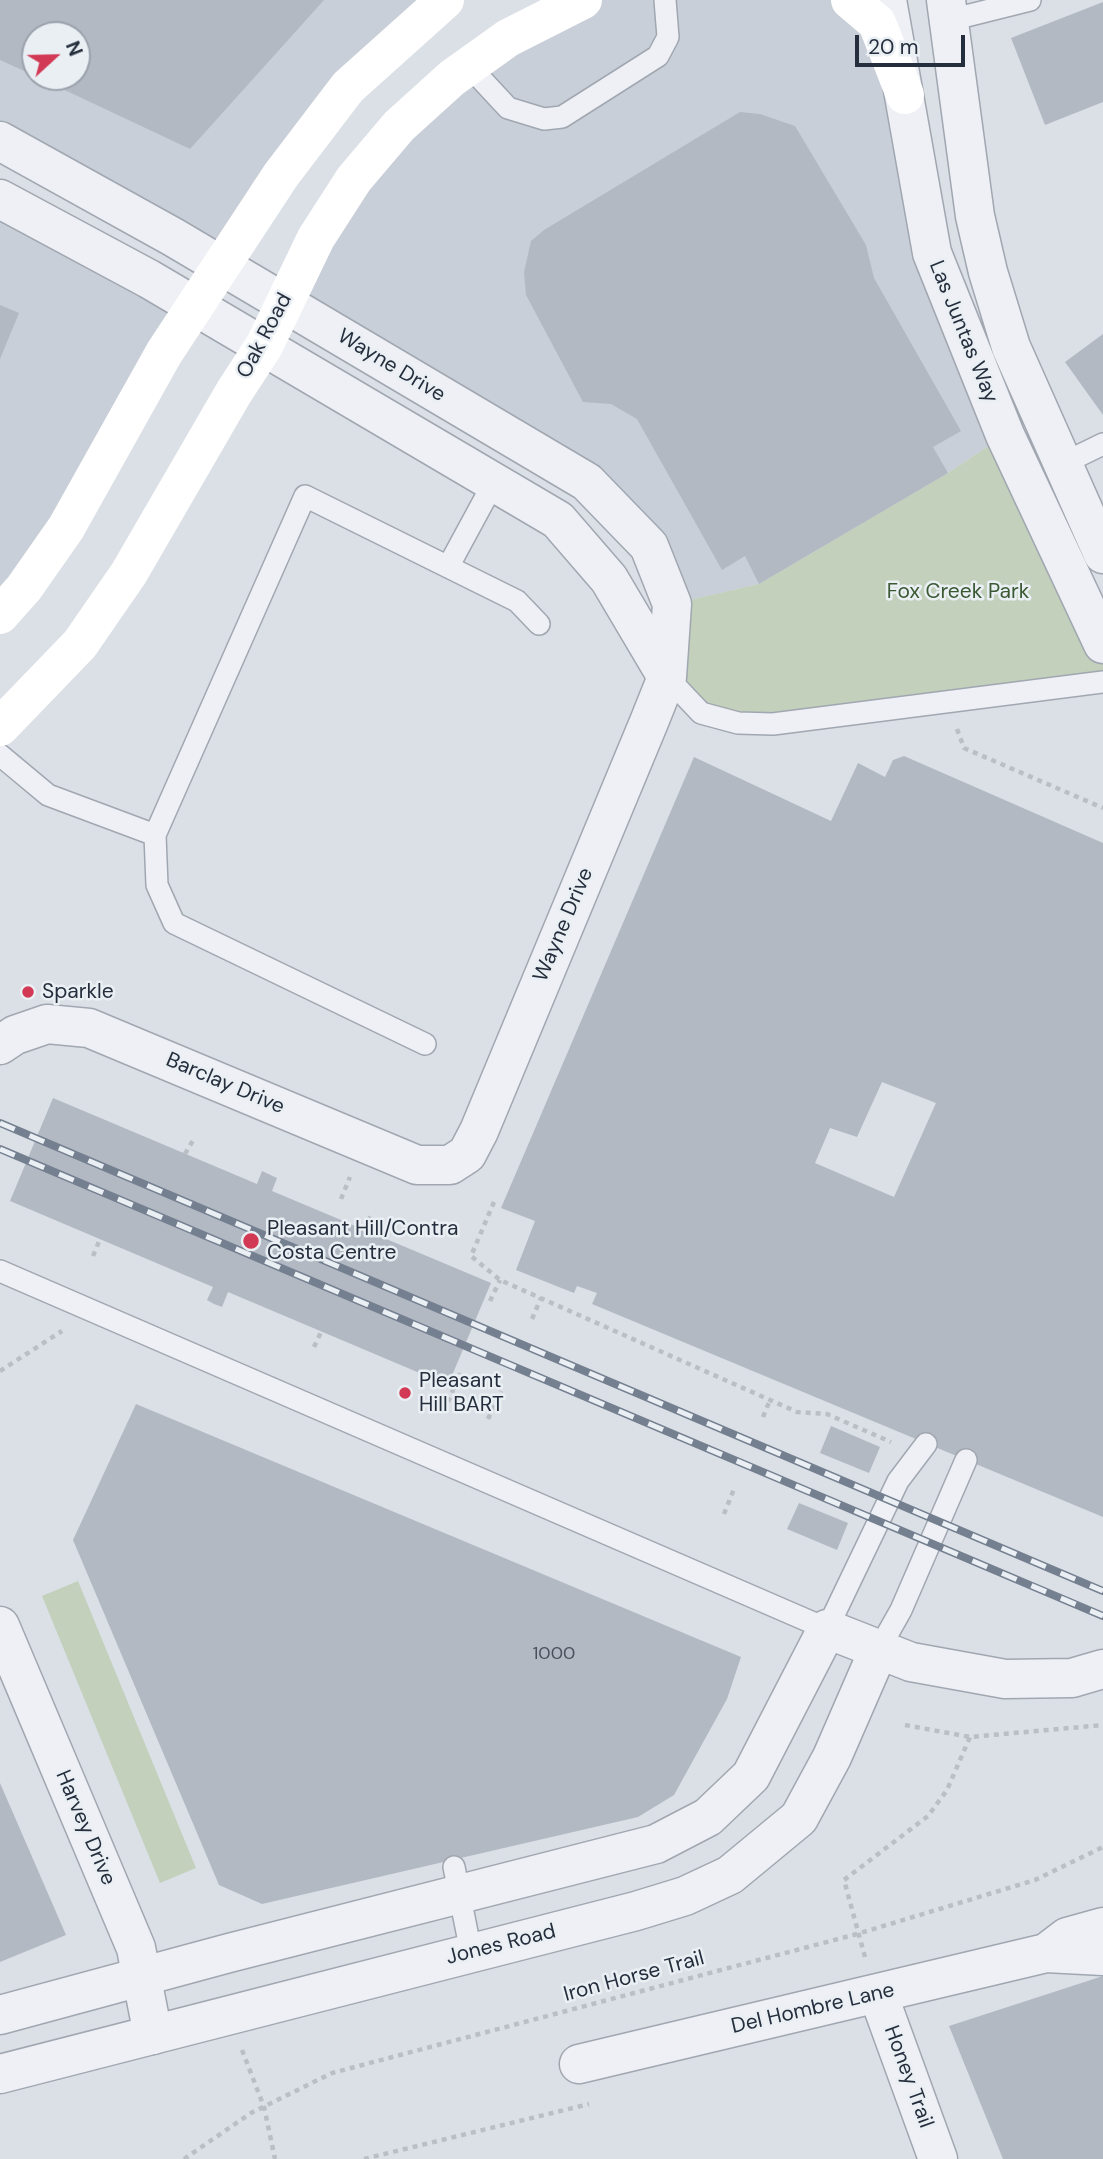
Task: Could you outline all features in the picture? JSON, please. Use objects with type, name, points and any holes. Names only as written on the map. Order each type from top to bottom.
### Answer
[{"type":"main road","points":[[0,615],[24,588],[66,528],[164,353],[281,175],[348,87],[445,0]]},
{"type":"main road","name":"Oak Road","points":[[0,727],[53,675],[106,608],[172,503],[234,392],[264,346],[316,239],[355,179],[399,126],[469,65],[508,38],[583,0]]},
{"type":"main road","points":[[850,0],[877,23],[905,95]]},
{"type":"street","name":"Las Juntas Way","points":[[887,0],[932,253],[1005,435],[1103,644]]},
{"type":"street","name":"Las Juntas Way","points":[[948,10],[975,216],[988,272],[1011,347],[1103,554]]},
{"type":"street","name":"Wayne Drive","points":[[0,142],[223,266],[587,482],[649,546],[672,604],[667,677],[479,1131],[467,1154],[450,1165]]},
{"type":"street","points":[[0,199],[196,306],[558,520],[609,579],[667,677]]},
{"type":"street","name":"Barclay Drive","points":[[0,1045],[15,1035],[47,1024],[89,1028],[417,1166],[450,1165]]},
{"type":"street","name":"Harvey Drive","points":[[0,1626],[136,1948],[153,2035]]},
{"type":"street","points":[[0,2015],[141,1977],[457,1881],[656,1844],[708,1817],[751,1776],[827,1629],[911,1662],[1005,1679],[1072,1678],[1103,1669]]},
{"type":"street","name":"Jones Road","points":[[0,2074],[636,1911],[685,1896],[730,1875],[799,1818],[832,1757],[879,1649]]},
{"type":"street","name":"Del Hombre Lane","points":[[1046,1953],[1067,1937],[1103,1927]]},
{"type":"street","name":"Del Hombre Lane","points":[[579,2064],[1046,1953],[1103,1956]]},
{"type":"street","name":"Honey Trail","points":[[878,1994],[938,2159]]},
{"type":"lane","points":[[469,65],[508,108],[544,120],[562,117],[658,56],[668,37],[665,0]]},
{"type":"lane","points":[[948,10],[1030,0]]},
{"type":"lane","points":[[1062,464],[1103,444]]},
{"type":"lane","points":[[448,567],[494,482]]},
{"type":"lane","points":[[425,1044],[174,923],[157,885],[155,835],[305,496],[517,601],[539,624]]},
{"type":"lane","points":[[667,677],[701,713],[738,723],[773,724],[1103,682]]},
{"type":"lane","points":[[0,755],[48,795],[155,835]]},
{"type":"lane","points":[[0,1271],[827,1629],[898,1481],[923,1449]]},
{"type":"lane","points":[[879,1649],[901,1610],[966,1460]]},
{"type":"lane","points":[[457,1881],[471,1952]]},
{"type":"path","points":[[947,702],[964,748],[1103,808]]},
{"type":"path","points":[[185,1154],[195,1137]]},
{"type":"path","points":[[494,1202],[471,1256],[499,1280],[797,1412],[827,1414],[923,1449]]},
{"type":"path","points":[[364,1230],[372,1213]]},
{"type":"path","points":[[93,1256],[100,1239]]},
{"type":"path","points":[[490,1301],[499,1280]]},
{"type":"path","points":[[532,1319],[541,1298]]},
{"type":"path","points":[[0,1371],[63,1331]]},
{"type":"path","points":[[314,1347],[321,1332]]},
{"type":"path","points":[[448,1402],[460,1373]]},
{"type":"path","points":[[488,1419],[501,1391]]},
{"type":"path","points":[[763,1417],[770,1400]]},
{"type":"path","points":[[724,1514],[734,1489]]},
{"type":"path","points":[[905,1725],[970,1737],[1103,1725]]},
{"type":"path","points":[[857,1934],[844,1880],[928,1816],[947,1790],[970,1737]]},
{"type":"path","name":"Iron Horse Trail","points":[[184,2159],[264,2107],[332,2073],[857,1934],[1035,1880],[1103,1847]]},
{"type":"path","points":[[242,2049],[264,2107],[275,2159]]},
{"type":"path","points":[[364,2159],[589,2104]]},
{"type":"shaded area","points":[[0,0],[445,0],[223,266],[0,141]]},
{"type":"shaded area","points":[[583,0],[850,0],[877,23],[1005,435],[948,473],[759,584],[672,604],[649,546],[284,302],[399,126]]},
{"type":"shaded area","points":[[0,199],[196,306],[0,615]]},
{"type":"green space","name":"Fox Creek Park","points":[[1005,435],[1103,644],[1103,682],[773,724],[701,713],[667,677],[672,604],[759,584],[948,473]]},
{"type":"green space","points":[[78,1581],[196,1868],[160,1883],[42,1596]]},
{"type":"building","points":[[0,0],[324,0],[190,149],[67,91],[91,91],[91,21],[21,21],[21,70],[0,60]]},
{"type":"building","points":[[1103,2],[1103,102],[1045,125],[1011,38]]},
{"type":"building","points":[[740,112],[760,114],[795,126],[866,245],[874,278],[961,431],[933,447],[948,473],[759,584],[745,556],[722,570],[637,419],[611,404],[583,402],[526,295],[524,272],[531,241],[544,230]]},
{"type":"building","points":[[0,305],[19,313],[0,359]]},
{"type":"building","points":[[1103,334],[1103,415],[1065,362]]},
{"type":"building","points":[[904,756],[1103,843],[1103,1517],[592,1304],[597,1293],[577,1286],[574,1293],[516,1270],[535,1221],[501,1208],[694,757],[831,821],[858,763],[885,777],[893,760]],"holes":[[[882,1082],[936,1103],[894,1197],[815,1163],[830,1128],[857,1137]]]},
{"type":"building","points":[[53,1098],[257,1184],[262,1171],[277,1178],[272,1191],[491,1283],[448,1385],[228,1292],[222,1307],[214,1304],[207,1300],[213,1287],[10,1201]]},
{"type":"building","points":[[136,1404],[741,1657],[727,1699],[674,1795],[638,1817],[262,1904],[219,1885],[73,1540]]},
{"type":"building","points":[[831,1426],[880,1447],[869,1473],[820,1453]]},
{"type":"building","points":[[799,1503],[848,1523],[837,1550],[787,1529]]},
{"type":"building","points":[[0,1783],[66,1935],[0,1962]]},
{"type":"building","points":[[1103,1976],[1103,2159],[1003,2159],[949,2026]]},
{"type":"railway","points":[[0,1123],[1103,1591]]},
{"type":"railway","points":[[0,1149],[1103,1616]]},
{"type":"place","name":"Sparkle","points":[[28,992]]},
{"type":"place","name":"Pleasant Hill/Contra Costa Centre","points":[[251,1241]]},
{"type":"place","name":"Pleasant Hill BART","points":[[405,1393]]}]
